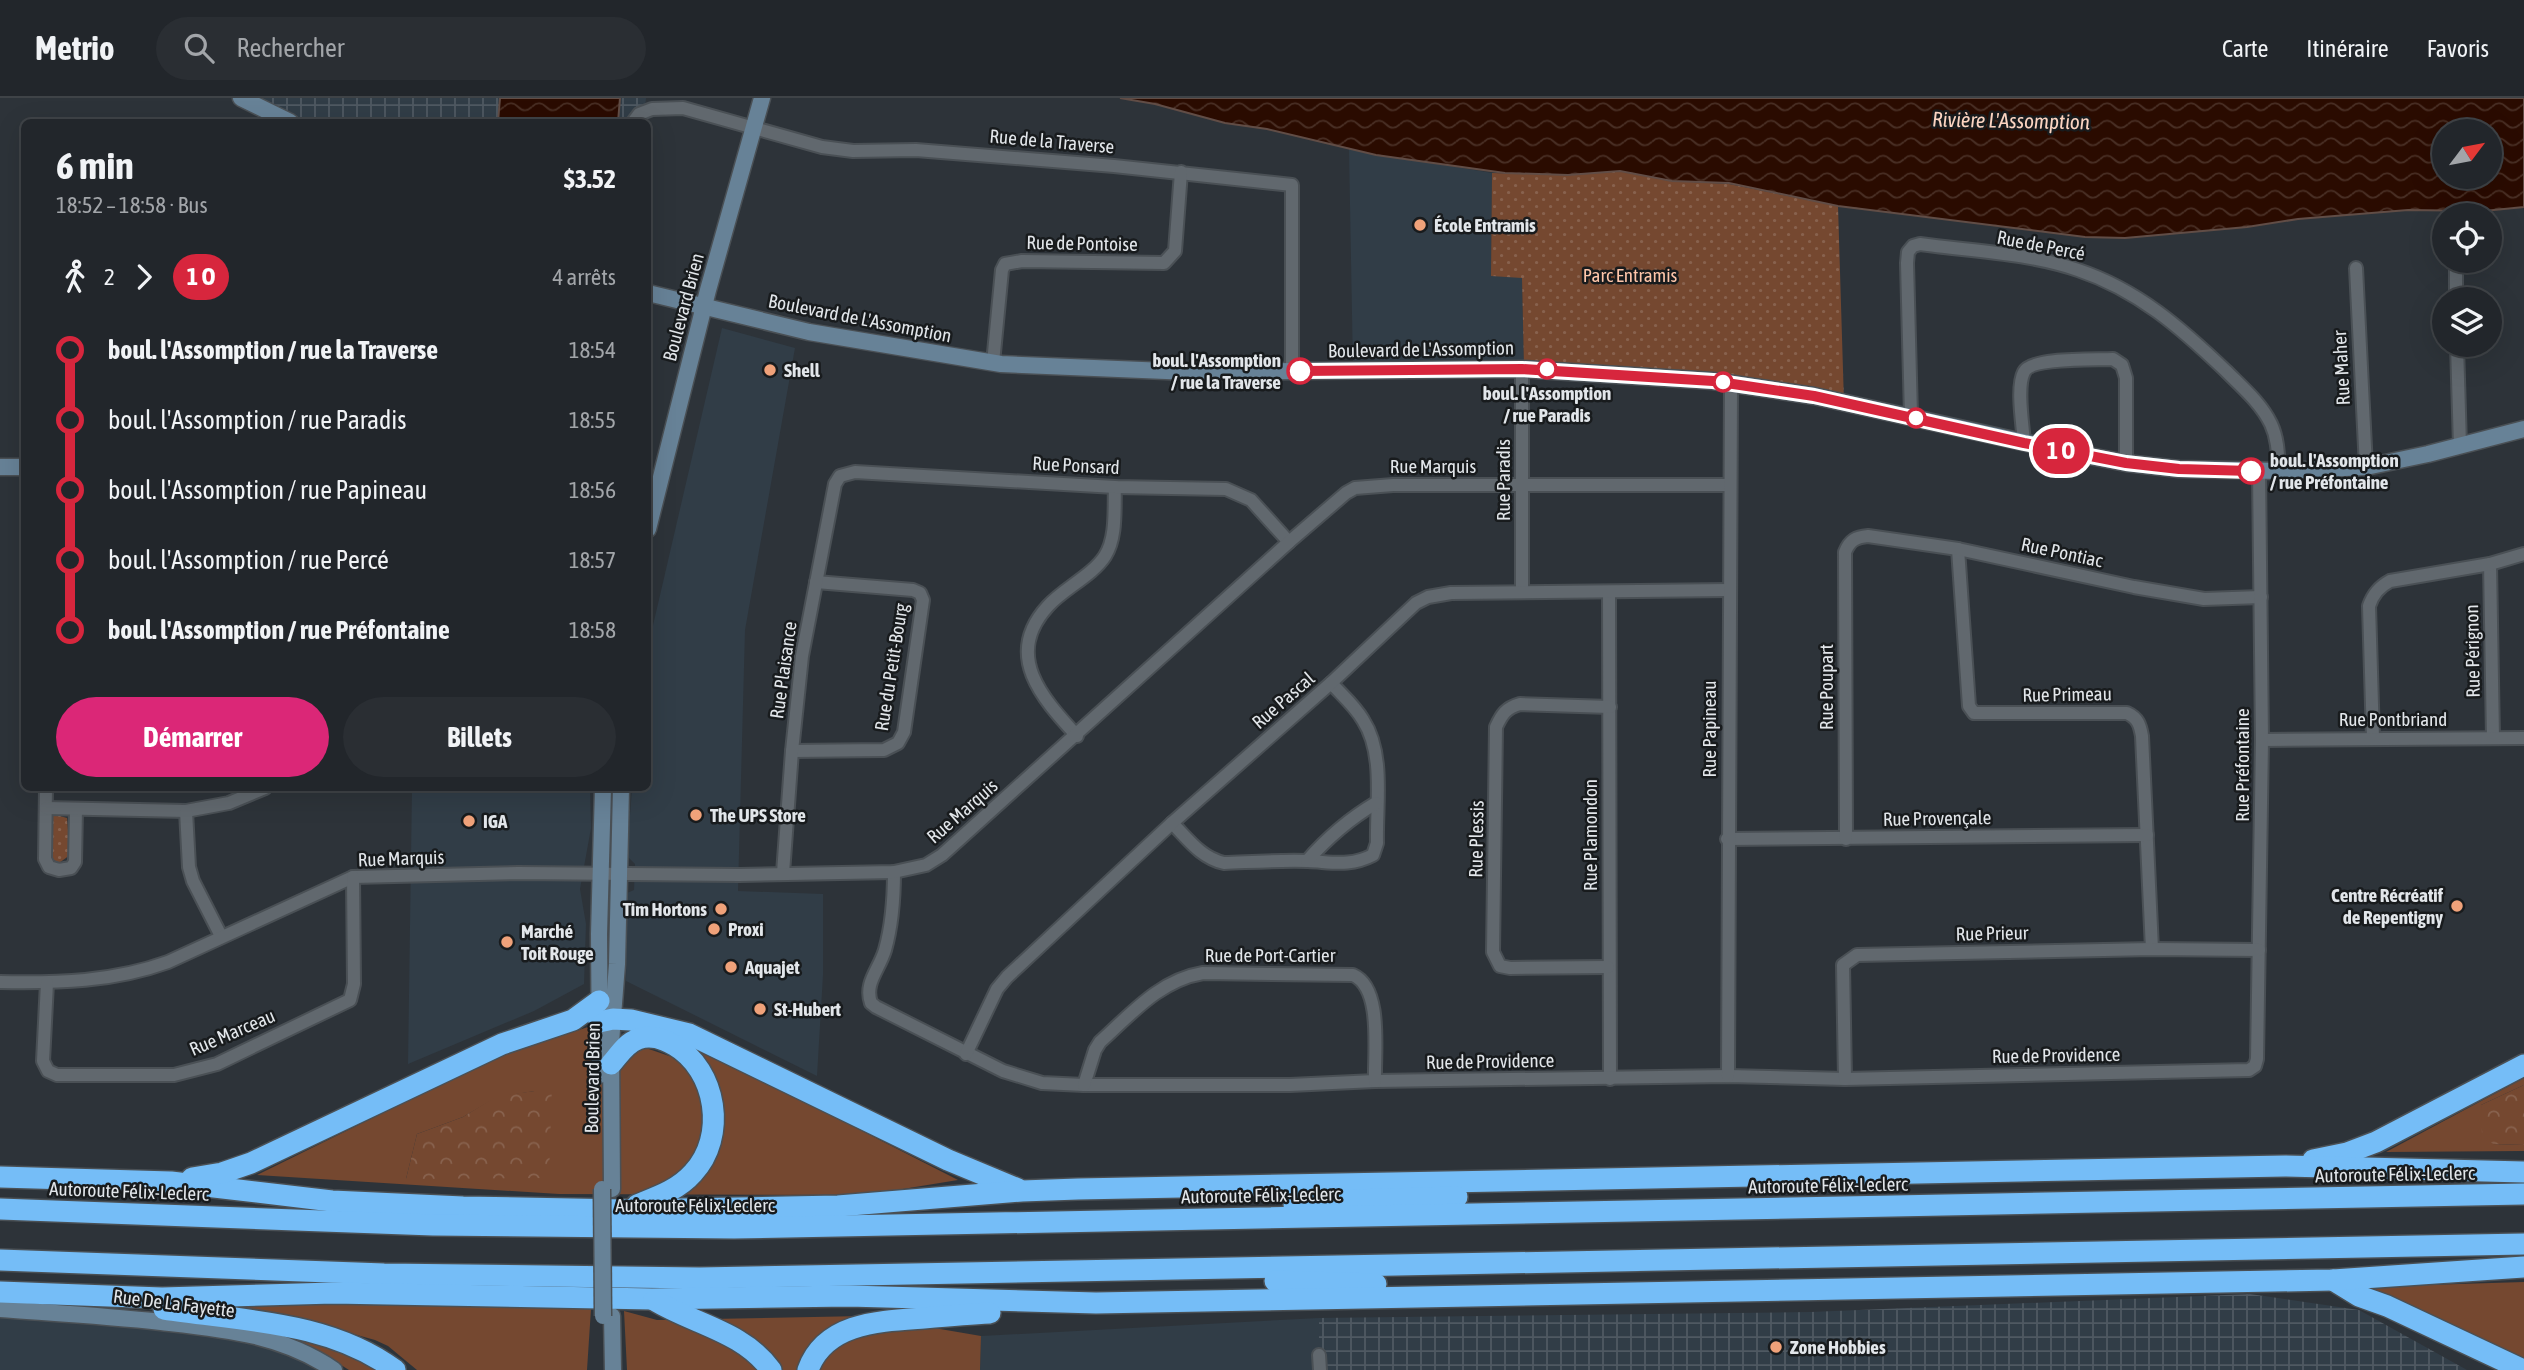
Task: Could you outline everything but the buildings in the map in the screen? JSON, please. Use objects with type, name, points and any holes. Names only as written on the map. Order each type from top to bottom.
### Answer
[{"type":"highway","points":[[171,1182],[222,1173],[251,1163],[502,1044],[573,1020],[604,1014],[697,1037],[948,1160],[1022,1191]]},
{"type":"highway","points":[[611,1064],[631,1042],[640,1038],[654,1037],[673,1044],[692,1059],[701,1072],[710,1092],[713,1115],[710,1143],[694,1173],[667,1193],[625,1210]]},
{"type":"highway","points":[[2285,1166],[2365,1146],[2524,1065]]},
{"type":"highway","points":[[0,1177],[171,1182],[332,1201],[625,1210],[824,1207],[1022,1191],[2285,1166],[2524,1172]]},
{"type":"highway","points":[[1139,1220],[1335,1201],[1454,1197],[1672,1178]]},
{"type":"highway","name":"Autoroute Félix-Leclerc","points":[[0,1209],[433,1225],[771,1228],[2524,1194]]},
{"type":"highway","points":[[0,1260],[384,1274],[701,1278],[2524,1244]]},
{"type":"highway","points":[[0,1292],[219,1298],[333,1293],[652,1299],[840,1296],[1096,1303],[2333,1280],[2524,1267]]},
{"type":"highway","points":[[1035,1272],[1364,1284],[1477,1284],[1603,1293]]},
{"type":"highway","points":[[2333,1280],[2359,1296],[2412,1317],[2523,1370]]},
{"type":"highway","points":[[83,1295],[304,1330],[349,1344],[396,1370]]},
{"type":"highway","points":[[652,1299],[677,1314],[736,1338],[758,1354],[771,1370]]},
{"type":"highway","points":[[808,1370],[814,1356],[825,1344],[838,1334],[859,1326],[893,1320],[1096,1303]]},
{"type":"street","points":[[241,98],[284,119]]},
{"type":"street","name":"Boulevard Brien","points":[[651,516],[669,439],[762,98]]},
{"type":"street","name":"Rue de la Traverse","points":[[635,119],[639,114],[652,109],[683,108],[822,147],[853,151],[916,150],[1181,172],[1292,185],[1292,371]]},
{"type":"street","name":"Rue de Pontoise","points":[[993,363],[1002,270],[1005,264],[1022,261],[1164,263],[1175,251],[1181,172]]},
{"type":"street","name":"Rue de Percé","points":[[1912,416],[1908,252],[1913,246],[1920,244],[2040,260],[2076,269],[2128,292],[2159,310],[2204,349],[2246,391],[2270,423],[2275,436],[2279,471]]},
{"type":"street","name":"Rue Maher","points":[[2356,268],[2365,467]]},
{"type":"street","name":"Boulevard de L'Assomption","points":[[651,294],[811,332],[993,363],[1135,371],[1256,373],[1522,369],[1605,372],[1731,383],[1912,416],[2024,443],[2126,463],[2189,470],[2279,471],[2365,467],[2524,429]]},
{"type":"street","points":[[2457,357],[2460,446]]},
{"type":"street","points":[[2024,443],[2021,383],[2024,371],[2043,362],[2113,359],[2122,365],[2126,378],[2126,463]]},
{"type":"street","name":"Rue Paradis","points":[[1522,369],[1522,592]]},
{"type":"street","name":"Rue Papineau","points":[[1728,1076],[1731,383]]},
{"type":"street","points":[[0,467],[21,467]]},
{"type":"street","name":"Rue Ponsard","points":[[840,476],[855,471],[1115,487],[1205,487],[1236,492],[1251,500],[1289,542]]},
{"type":"street","name":"Rue Préfontaine","points":[[2257,1059],[2262,740],[2259,471]]},
{"type":"street","name":"Rue Plaisance","points":[[783,873],[802,656],[835,484],[840,476]]},
{"type":"street","name":"Rue Marquis","points":[[0,982],[79,982],[139,972],[168,962],[353,877],[519,873],[894,872],[926,865],[942,855],[1289,542],[1355,488],[1393,485],[1730,485]]},
{"type":"street","points":[[1077,736],[1048,705],[1034,683],[1028,655],[1032,631],[1047,606],[1104,558],[1114,524],[1115,487]]},
{"type":"street","name":"Rue Pontiac","points":[[1855,538],[1868,536],[1958,549],[2162,593],[2204,599],[2261,597]]},
{"type":"street","name":"Rue Poupart","points":[[1846,839],[1845,552],[1855,538]]},
{"type":"street","name":"Rue Primeau","points":[[1958,549],[1969,706],[1974,713],[2127,713],[2134,716],[2140,724],[2152,949]]},
{"type":"street","points":[[2373,738],[2369,606],[2381,586],[2390,581],[2490,564],[2524,554]]},
{"type":"street","name":"Rue Pérignon","points":[[2490,564],[2493,738]]},
{"type":"street","name":"Rue du Petit-Bourg","points":[[792,751],[884,750],[894,747],[901,739],[923,600],[920,593],[913,590],[816,582]]},
{"type":"street","name":"Rue Pascal","points":[[966,1054],[996,989],[1172,823],[1331,683],[1416,603],[1428,597],[1451,593],[1729,590]]},
{"type":"street","name":"Rue Plamondon","points":[[1609,593],[1610,1079]]},
{"type":"street","points":[[1172,823],[1201,853],[1211,860],[1224,863],[1307,861],[1345,864],[1359,862],[1373,855],[1377,843],[1376,757],[1372,737],[1362,718],[1331,683]]},
{"type":"street","name":"Rue Plessis","points":[[1608,967],[1510,968],[1500,966],[1493,952],[1496,727],[1510,707],[1520,704],[1610,707]]},
{"type":"street","name":"Rue Pontbriand","points":[[2262,740],[2524,738]]},
{"type":"street","points":[[46,791],[44,859],[49,867],[59,870],[71,868],[75,862],[76,809]]},
{"type":"street","points":[[46,808],[186,811],[229,803],[258,791]]},
{"type":"street","name":"Boulevard Brien","points":[[603,791],[600,874],[608,1316],[613,1370]]},
{"type":"street","name":"Boulevard Brien","points":[[607,1189],[611,1064],[604,1014],[617,964],[621,791]]},
{"type":"street","points":[[1307,861],[1351,818],[1376,803]]},
{"type":"street","points":[[186,811],[189,867],[193,881],[222,936]]},
{"type":"street","name":"Rue Provençale","points":[[1727,839],[2147,835]]},
{"type":"street","name":"Rue de Providence","points":[[894,872],[894,905],[884,951],[868,987],[871,1003],[966,1054],[1003,1071],[1032,1080],[1084,1085],[1290,1086],[1728,1076],[1845,1079],[2249,1070],[2255,1066],[2257,1059]]},
{"type":"street","name":"Rue Marceau","points":[[47,983],[43,1061],[48,1071],[57,1075],[174,1075],[217,1064],[350,1000],[354,984],[353,877]]},
{"type":"street","name":"Rue Prieur","points":[[1845,1079],[1843,965],[1852,957],[2152,949],[2259,950]]},
{"type":"street","name":"Rue de Port-Cartier","points":[[1084,1085],[1100,1042],[1158,990],[1186,976],[1203,973],[1353,975],[1361,978],[1373,1002],[1375,1082]]},
{"type":"street","name":"Rue De La Fayette","points":[[0,1309],[100,1316],[236,1331],[289,1345],[334,1370]]},
{"type":"street","name":"Boulevard Brien","points":[[602,1370],[608,1316]]},
{"type":"street","points":[[1319,1355],[1320,1370]]},
{"type":"shaded area","points":[[263,98],[646,98],[645,106],[634,119],[284,119],[263,108]]},
{"type":"shaded area","name":"École Entramis","points":[[1349,149],[1492,173],[1491,275],[1522,277],[1524,369],[1353,369]]},
{"type":"shaded area","points":[[722,328],[795,348],[745,630],[738,891],[823,894],[823,975],[817,1076],[626,981],[627,893],[634,890],[635,864],[627,856],[632,791],[651,791],[651,634]]},
{"type":"shaded area","points":[[412,791],[590,791],[591,828],[580,889],[586,924],[584,984],[534,1011],[408,1064]]},
{"type":"shaded area","points":[[2250,1294],[2359,1310],[2467,1370],[1319,1370],[1319,1318],[1811,1312]]},
{"type":"shaded area","points":[[0,1316],[160,1327],[271,1345],[322,1370],[0,1370]]},
{"type":"shaded area","points":[[1319,1318],[1319,1370],[980,1370],[981,1336]]},
{"type":"green space","name":"Parc Entramis","points":[[1620,171],[1673,181],[1729,184],[1838,206],[1844,403],[1818,396],[1524,369],[1522,278],[1491,276],[1492,173],[1566,175]]},
{"type":"green space","points":[[53,814],[67,818],[70,855],[59,863],[49,857]]},
{"type":"green space","points":[[591,1026],[592,1064],[636,1053],[643,1047],[675,1058],[688,1042],[958,1180],[866,1195],[559,1194],[257,1175],[494,1058]],"holes":[[[535,1091],[406,1179],[417,1134],[463,1117],[497,1097]]]},
{"type":"green space","points":[[2524,1078],[2524,1085],[2481,1105],[2493,1144],[2524,1145],[2524,1151],[2386,1152]]},
{"type":"green space","points":[[552,1084],[549,1178],[406,1179],[417,1134],[463,1117],[497,1096],[535,1091]]},
{"type":"green space","points":[[2524,1085],[2524,1145],[2493,1144],[2482,1134],[2481,1105]]},
{"type":"green space","points":[[2524,1282],[2524,1364],[2361,1287]]},
{"type":"green space","points":[[226,1301],[591,1309],[587,1370],[417,1370],[388,1346],[375,1340],[339,1330],[225,1309]]},
{"type":"green space","points":[[624,1311],[657,1320],[864,1316],[981,1336],[980,1370],[627,1370]]},
{"type":"green space","points":[[275,1333],[341,1351],[379,1370],[349,1370],[322,1353]]},
{"type":"water","points":[[500,98],[620,98],[618,119],[498,119]]},
{"type":"water","name":"Rivière L'Assomption","points":[[1120,98],[2524,98],[2524,207],[2502,209],[2502,203],[2432,203],[2432,210],[2298,219],[2247,227],[2125,238],[2085,237],[1838,206],[1729,183],[1672,181],[1620,171],[1568,175],[1505,173],[1376,155],[1267,129],[1225,123],[1155,104]]},
{"type":"bus line","points":[[1300,371],[1522,369],[1605,372],[1713,381],[1814,396],[2126,463],[2179,469],[2251,471]]},
{"type":"place","name":"École Entramis","points":[[1420,225]]},
{"type":"place","name":"boul. l'Assomption / rue Paradis","points":[[1547,369]]},
{"type":"place","name":"Shell","points":[[770,370]]},
{"type":"place","name":"boul. l'Assomption / rue la Traverse","points":[[1300,371]]},
{"type":"place","name":"boul. l'Assomption / rue Préfontaine","points":[[2251,471]]},
{"type":"place","name":"The UPS Store","points":[[696,815]]},
{"type":"place","name":"IGA","points":[[469,821]]},
{"type":"place","name":"Centre Récréatif de Repentigny","points":[[2457,906]]},
{"type":"place","name":"Tim Hortons","points":[[721,909]]},
{"type":"place","name":"Proxi","points":[[714,929]]},
{"type":"place","name":"Marché Toit Rouge","points":[[507,942]]},
{"type":"place","name":"Aquajet","points":[[731,967]]},
{"type":"place","name":"St-Hubert","points":[[760,1009]]},
{"type":"place","name":"Zone Hobbies","points":[[1776,1347]]}]
